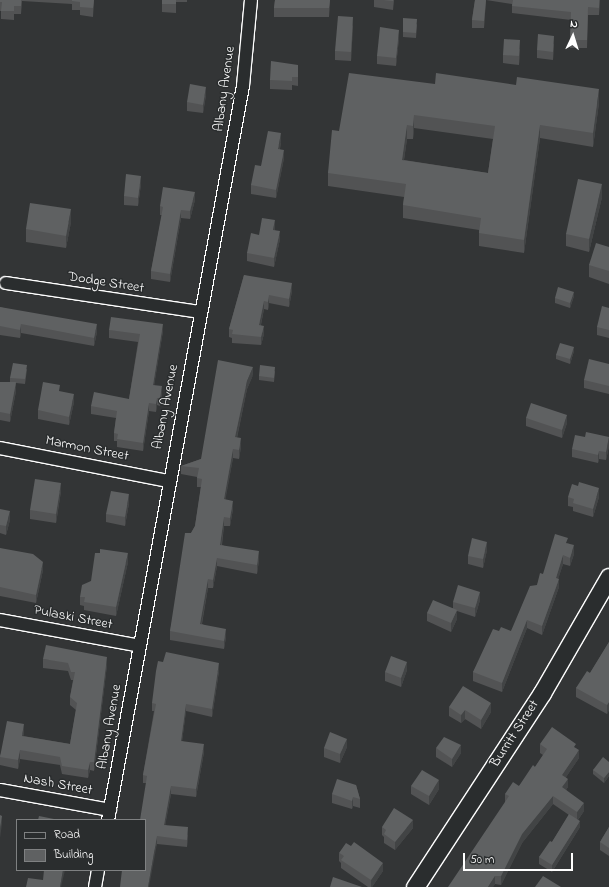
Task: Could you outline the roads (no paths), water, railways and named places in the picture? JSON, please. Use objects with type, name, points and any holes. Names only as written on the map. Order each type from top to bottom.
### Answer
[{"type":"street","name":"Albany Avenue","points":[[109,815],[140,646],[168,480],[242,86],[250,0]]},
{"type":"street","name":"Dodge Street","points":[[6,282],[200,312]]},
{"type":"street","name":"Marmon Street","points":[[0,448],[168,480]]},
{"type":"street","name":"Burritt Street","points":[[415,887],[542,693],[609,577]]},
{"type":"street","name":"Pulaski Street","points":[[0,620],[140,646]]},
{"type":"street","name":"Nash Street","points":[[0,790],[109,815]]},
{"type":"street","points":[[95,887],[98,871]]}]
